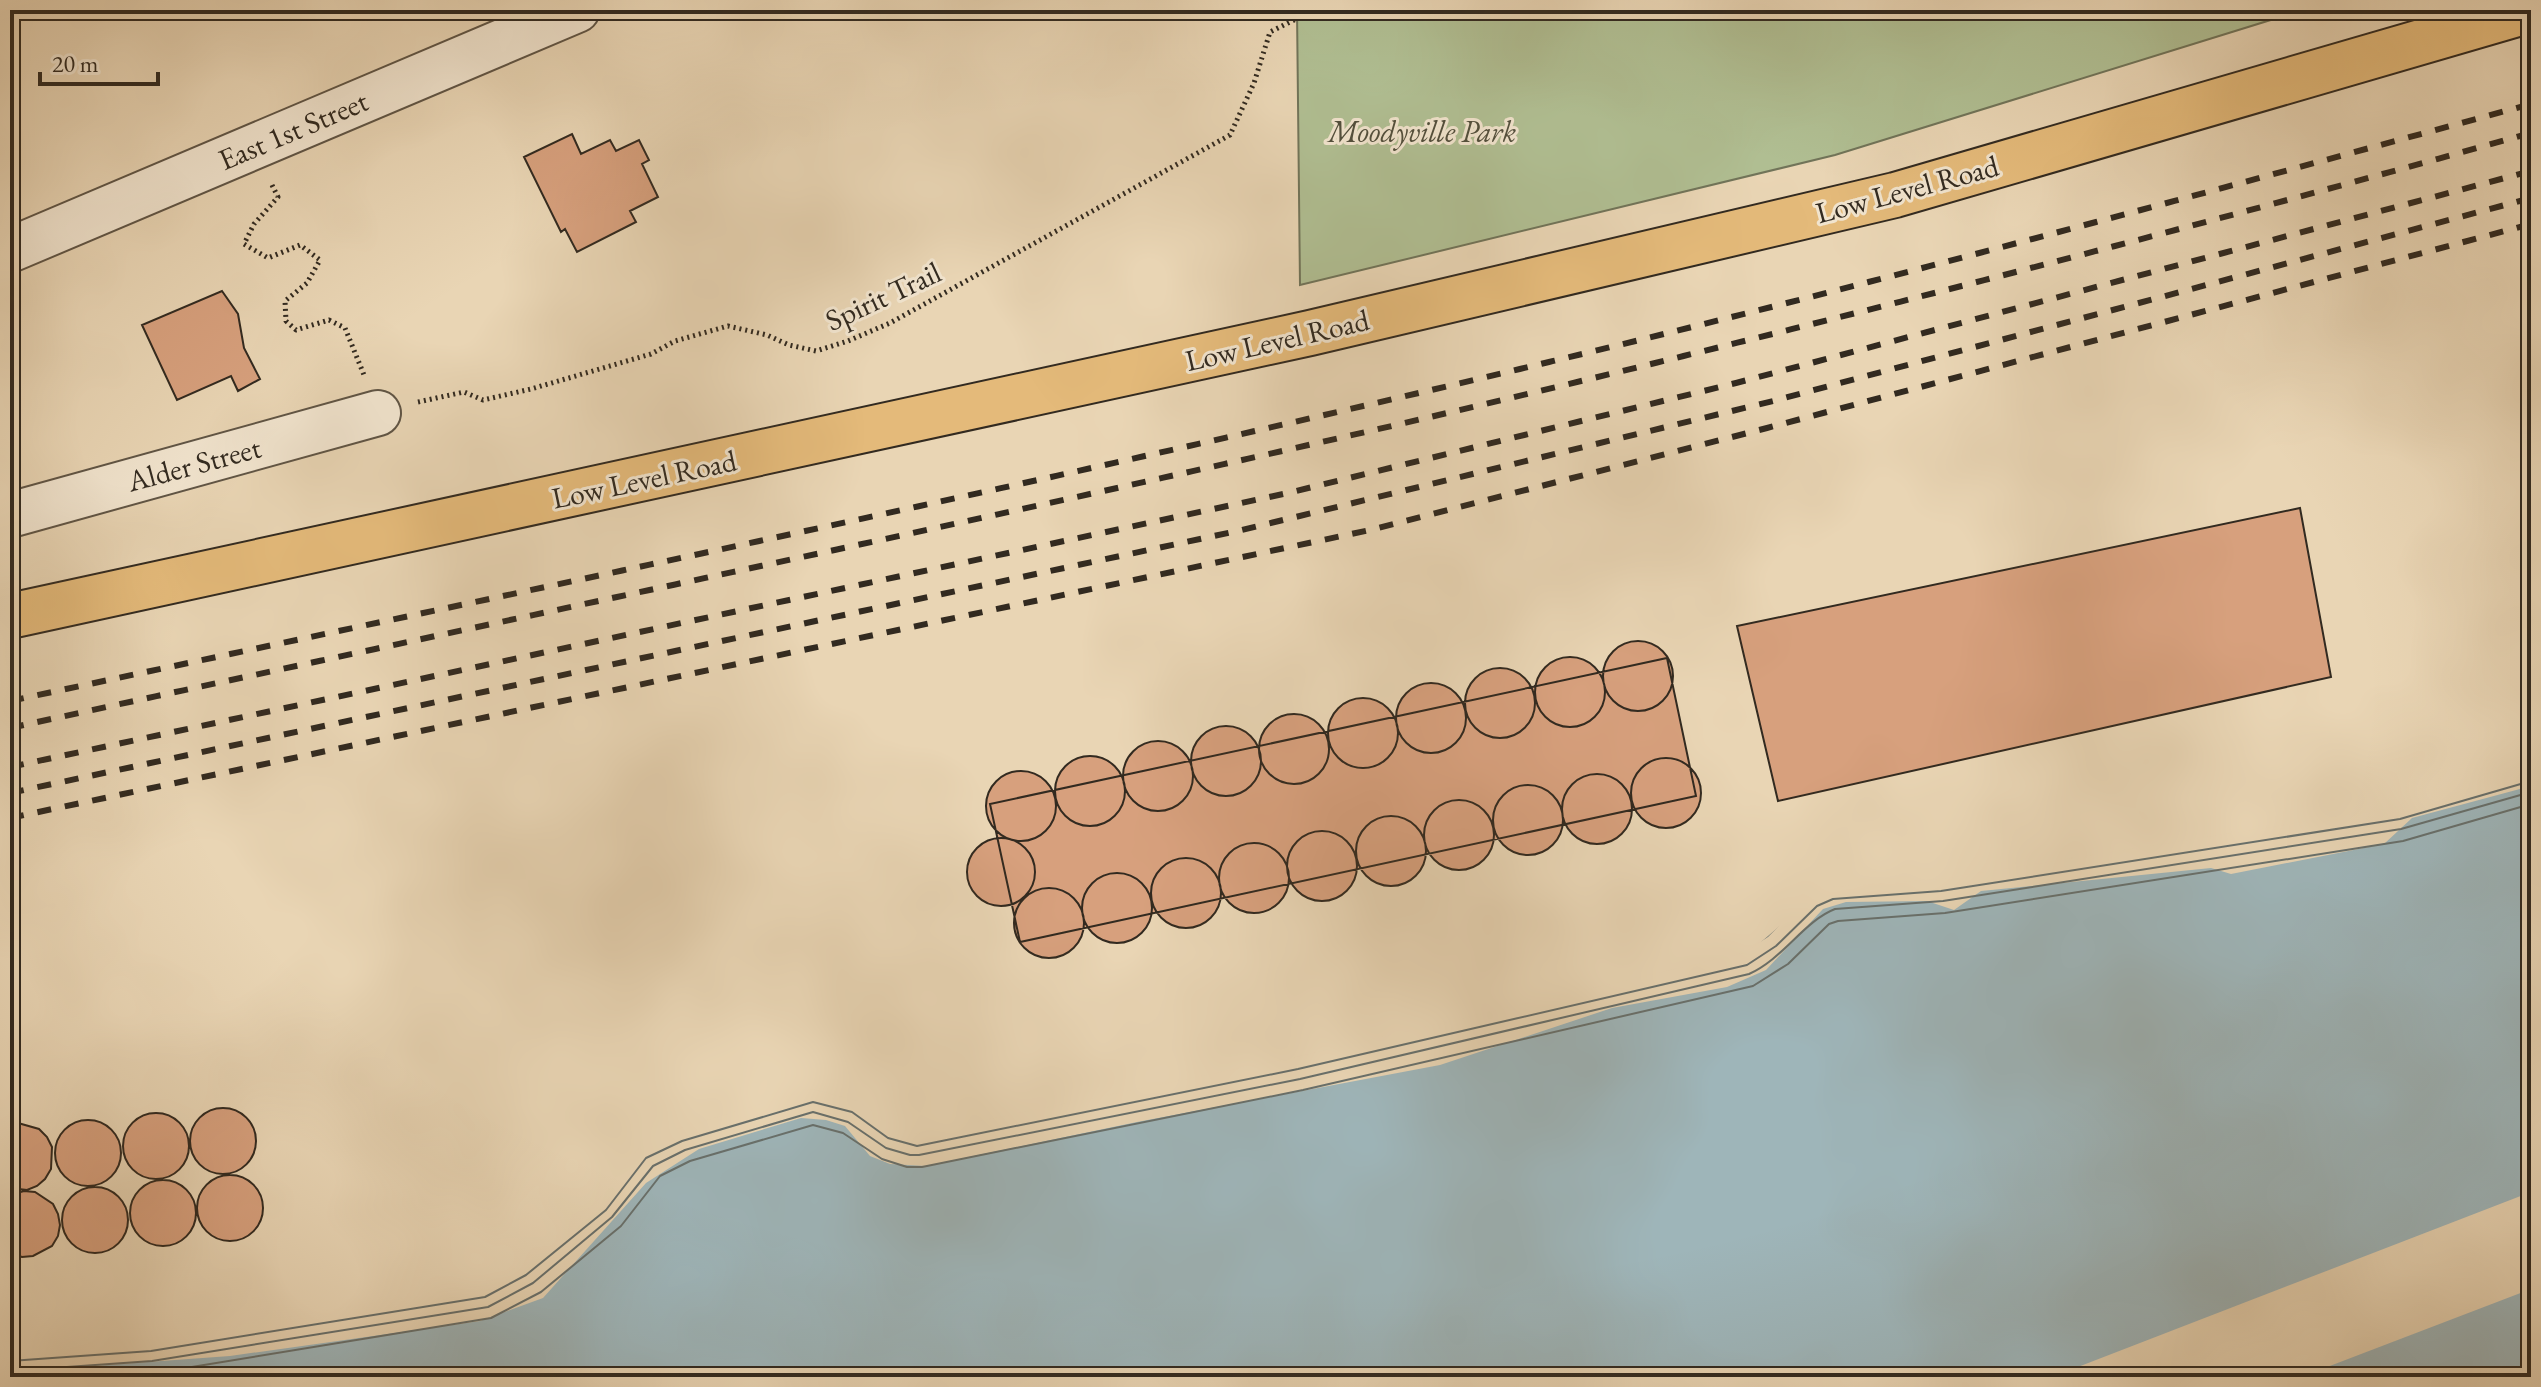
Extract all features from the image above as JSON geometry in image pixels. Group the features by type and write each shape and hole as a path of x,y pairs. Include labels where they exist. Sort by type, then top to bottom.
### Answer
{"main road":[{"name":"Low Level Road","path":"10,616 1294,337 1895,195 2531,10"}],"street":[{"name":"East 1st Street","path":"10,250 577,10"},
{"name":"Alder Street","path":"10,515 378,413"}],"path":[{"name":"Spirit Trail","path":"378,413 449,394 464,392 483,400 531,389 651,354 675,341 728,326 816,351 848,341 898,319 1230,135 1254,83 1270,32 1314,10"},
{"path":"1608,10 1727,18 1775,10"},
{"path":"1727,18 1735,10"},
{"path":"254,147 278,197 254,224 244,244 268,258 300,245 320,260 307,283 285,301 286,321 296,330 329,320 345,328 378,413"}],"green space":[{"name":"Moodyville Park","path":"1297,10 2303,10 1835,155 1300,285"}],"water":[{"path":"2531,773 2531,1377 10,1377 10,1353 150,1343 482,1290 521,1269 600,1204 641,1152 813,1093 892,1131 915,1138 1297,1061 1745,957 1813,899 1940,883 2399,811"}],"pier":[{"path":"2531,769 2531,786 2412,818 2384,844 2231,874 2211,868 1981,891 1954,910 1927,901 1846,902 1823,909 1766,970 1727,987 1612,1008 1440,1065 1137,1122 926,1166 890,1164 870,1156 845,1126 826,1120 801,1118 699,1149 646,1183 543,1298 480,1321 230,1356 10,1372 10,1349 150,1339 481,1286 519,1266 597,1201 639,1148 677,1129 812,1089 858,1101 894,1127 915,1134 1296,1057 1743,953 1768,937 1810,895 1830,887 1940,879 2398,807"},
{"path":"2531,1192 2531,1289 2301,1377 2052,1377"}],"building":[{"path":"572,134 581,154 610,140 616,151 639,140 649,160 642,164 658,197 630,211 636,222 577,252 565,229 561,232 524,157"},
{"path":"222,291 238,314 244,348 260,379 238,391 231,376 177,400 142,325"},
{"path":"2300,508 2331,677 1778,801 1737,626"},
{"path":"1631,641 1645,641 1667,656 1673,676 1671,689 1663,701 1645,711 1631,711 1609,696 1603,683 1603,669 1618,647"},
{"path":"1577,657 1599,672 1605,692 1603,706 1595,717 1584,725 1563,727 1545,717 1537,706 1535,685 1545,667 1556,659"},
{"path":"1667,658 1696,796 1020,942 990,804"},
{"path":"1493,668 1507,668 1529,683 1535,703 1533,716 1525,728 1507,738 1493,738 1471,723 1465,710 1465,696 1480,674"},
{"path":"1424,683 1438,683 1460,698 1466,718 1464,731 1456,743 1438,753 1424,753 1402,738 1396,725 1396,711 1411,689"},
{"path":"1356,698 1370,698 1392,713 1398,733 1396,746 1388,758 1370,768 1356,768 1334,753 1328,740 1328,726 1343,704"},
{"path":"1294,714 1319,724 1329,749 1319,774 1294,784 1269,774 1259,749 1269,724"},
{"path":"1226,726 1251,736 1261,761 1251,786 1226,796 1201,786 1191,761 1201,736"},
{"path":"1151,741 1165,741 1187,756 1193,776 1191,789 1183,801 1165,811 1151,811 1129,796 1123,783 1123,769 1138,747"},
{"path":"1083,756 1097,756 1119,771 1125,791 1123,804 1115,816 1097,826 1083,826 1061,811 1055,798 1055,784 1070,762"},
{"path":"1673,758 1695,773 1701,793 1699,807 1691,818 1680,826 1659,828 1641,818 1633,807 1631,786 1641,768 1652,760"},
{"path":"1014,771 1028,771 1050,786 1056,806 1054,819 1046,831 1028,841 1014,841 992,826 986,813 986,799 1001,777"},
{"path":"1590,774 1604,774 1626,789 1632,809 1630,822 1622,834 1604,844 1590,844 1568,829 1562,816 1562,802 1577,780"},
{"path":"1521,785 1535,785 1557,800 1563,820 1561,833 1553,845 1535,855 1521,855 1499,840 1493,827 1493,813 1508,791"},
{"path":"1452,800 1466,800 1488,815 1494,835 1492,848 1484,860 1466,870 1452,870 1430,855 1424,842 1424,828 1439,806"},
{"path":"1398,816 1420,831 1426,851 1424,865 1416,876 1405,884 1384,886 1366,876 1358,865 1356,844 1366,826 1377,818"},
{"path":"1322,831 1347,841 1357,866 1347,891 1322,901 1297,891 1287,866 1297,841"},
{"path":"994,838 1008,838 1020,843 1030,853 1035,872 1030,891 1020,901 1008,906 994,906 982,901 972,891 967,879 967,865 972,853 982,843"},
{"path":"1254,843 1279,853 1289,878 1279,903 1254,913 1229,903 1219,878 1229,853"},
{"path":"1186,858 1211,868 1221,893 1211,918 1186,928 1161,918 1151,893 1161,868"},
{"path":"1110,873 1124,873 1146,888 1152,908 1150,921 1142,933 1124,943 1110,943 1088,928 1082,915 1082,901 1097,879"},
{"path":"1056,888 1078,903 1084,923 1082,937 1074,948 1063,956 1042,958 1024,948 1016,937 1014,916 1024,898 1035,890"},
{"path":"223,1108 236,1110 251,1123 256,1141 254,1154 241,1169 223,1174 210,1172 195,1159 190,1141 192,1128 205,1113"},
{"path":"156,1113 169,1115 184,1128 189,1146 187,1159 174,1174 156,1179 143,1177 128,1164 123,1146 125,1133 138,1118"},
{"path":"88,1120 101,1122 116,1135 121,1153 119,1166 106,1181 88,1186 75,1184 60,1171 55,1153 57,1140 70,1125"},
{"path":"18,1123 39,1129 52,1147 51,1169 37,1186 27,1190 10,1188 10,1125"},
{"path":"230,1175 243,1177 258,1190 263,1208 261,1221 248,1236 230,1241 217,1239 202,1226 197,1208 199,1195 212,1180"},
{"path":"157,1180 169,1180 181,1185 191,1195 196,1213 194,1226 181,1241 169,1246 157,1246 145,1241 135,1231 130,1219 130,1207 135,1195 145,1185"},
{"path":"95,1187 108,1189 123,1202 128,1220 126,1233 113,1248 95,1253 82,1251 67,1238 62,1220 64,1207 77,1192"},
{"path":"35,1192 53,1204 60,1225 52,1246 33,1256 22,1257 10,1253 10,1195"}],"railway":[{"path":"10,701 973,494 1549,362 1918,269 2531,104"},
{"path":"10,728 877,541 1396,425 1965,285 2531,133"},
{"path":"10,767 1288,493 1736,383 2531,171"},
{"path":"10,793 1242,530 1773,401 2531,198"},
{"path":"10,818 1370,530 1767,428 2531,224"}]}
